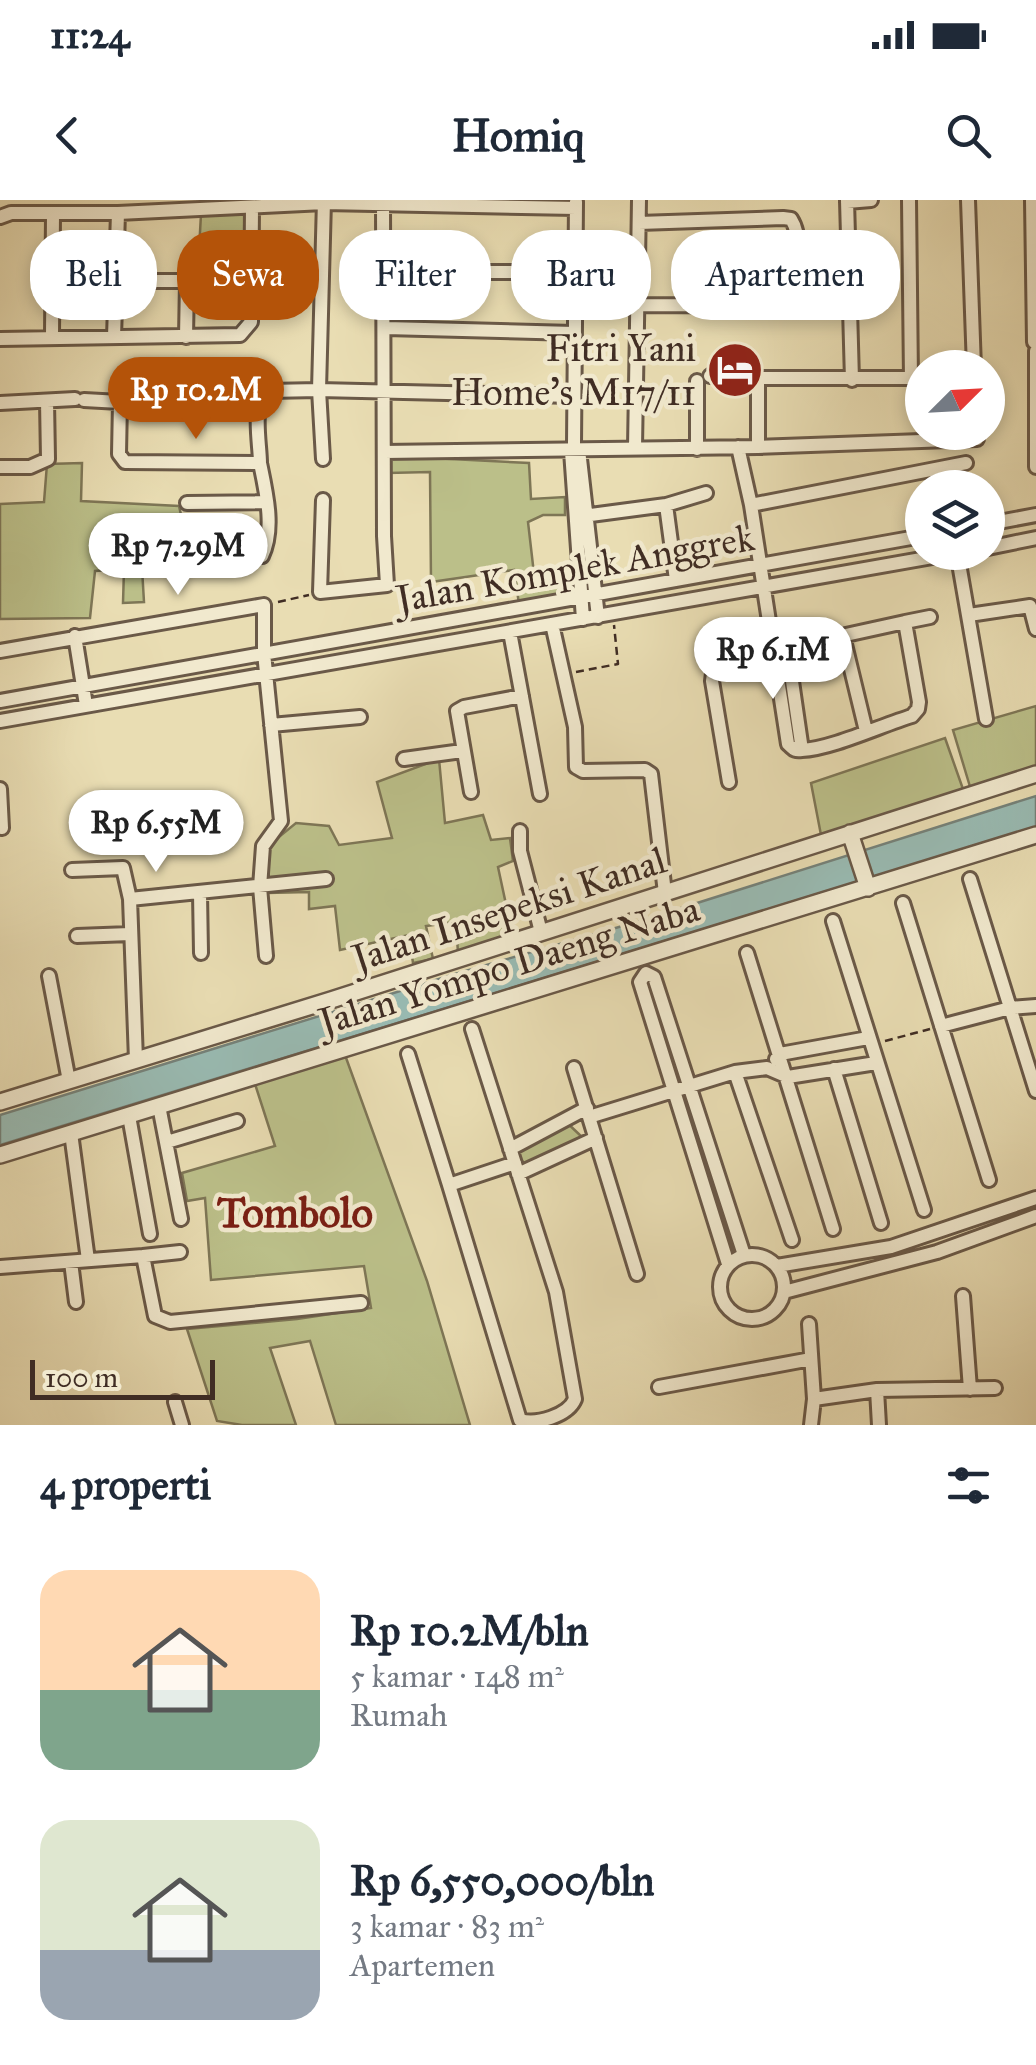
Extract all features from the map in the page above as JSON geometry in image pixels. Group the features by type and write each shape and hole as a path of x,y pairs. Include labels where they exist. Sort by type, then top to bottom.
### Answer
{"street":[{"path":"638,230 639,200"},
{"path":"852,380 847,201 870,200"},
{"path":"909,200 916,350"},
{"path":"968,200 973,350"},
{"path":"1032,200 1036,467"},
{"path":"322,459 324,201"},
{"path":"0,217 11,213 252,208 324,201 576,204 575,230"},
{"path":"383,202 384,230"},
{"path":"252,208 252,230"},
{"path":"118,213 118,230"},
{"path":"52,336 53,214"},
{"path":"638,223 783,218 792,220 798,232 794,301 786,306 651,305"},
{"path":"114,337 115,320"},
{"path":"186,320 186,337"},
{"path":"0,339 232,337 246,330 251,320"},
{"path":"323,500 320,592 387,585 383,392 386,320"},
{"path":"574,320 575,449 588,594 598,617"},
{"path":"635,448 638,320"},
{"path":"386,328 574,333"},
{"path":"697,448 703,378 905,378"},
{"path":"758,378 758,447"},
{"path":"146,559 258,558 265,552 267,502 260,463 258,406 268,391 574,396"},
{"path":"0,404 80,399 258,406"},
{"path":"0,467 30,467 48,459 48,401"},
{"path":"120,402 119,454 125,462 260,463"},
{"path":"384,452 905,442"},
{"path":"738,447 790,747 802,750 912,716 918,709 905,622"},
{"path":"750,505 966,463"},
{"path":"581,516 666,505 706,493"},
{"path":"187,503 267,502"},
{"path":"666,505 676,580"},
{"path":"1005,521 1036,515"},
{"path":"1005,544 1036,538"},
{"name":"Jalan Komplek Anggrek","path":"0,701 905,539"},
{"name":"Jalan Komplek Anggrek","path":"0,721 905,562"},
{"path":"961,570 986,719"},
{"path":"582,619 588,594"},
{"path":"0,651 264,605 264,653 281,820 264,840 260,887 266,956"},
{"path":"969,614 1033,605 1036,629"},
{"path":"728,782 712,681 714,666 930,617"},
{"path":"552,624 575,727 578,770 645,770 651,774 665,892"},
{"path":"510,632 540,794"},
{"path":"75,636 86,704"},
{"path":"843,636 866,730"},
{"path":"787,647 802,750"},
{"path":"471,792 458,709 522,696"},
{"path":"271,725 360,718"},
{"path":"404,759 462,751"},
{"name":"Jalan Insepeksi Kanal","path":"0,1102 1036,774"},
{"path":"0,789 2,828"},
{"path":"520,831 522,862 542,932"},
{"path":"850,833 868,888"},
{"name":"Jalan Yompo Daeng Naba","path":"0,1154 1036,835"},
{"path":"72,870 123,868 130,899 136,1060"},
{"path":"130,899 326,879"},
{"path":"970,879 1036,1092"},
{"path":"200,892 202,953"},
{"path":"902,903 989,1180"},
{"path":"833,920 924,1210"},
{"path":"77,936 130,934"},
{"path":"746,952 833,1229"},
{"path":"728,1264 640,982 646,973 654,976 744,1255"},
{"path":"49,976 69,1080"},
{"path":"941,1026 1010,1008 1036,1006"},
{"path":"408,1054 520,1420 533,1424 566,1412 575,1399 556,1292 472,1029"},
{"path":"767,1068 780,1054 869,1041"},
{"path":"514,1162 588,1112 736,1072 767,1068 788,1077 876,1063"},
{"path":"574,1068 637,1274"},
{"path":"834,1070 881,1222"},
{"path":"736,1072 792,1240"},
{"path":"159,1106 181,1219"},
{"path":"129,1116 150,1234"},
{"path":"167,1142 237,1121"},
{"path":"71,1133 88,1260"},
{"path":"450,1185 596,1138"},
{"path":"778,1266 892,1247 1036,1198"},
{"path":"784,1292 937,1252 1030,1217 1018,1203"},
{"path":"0,1267 180,1252"},
{"path":"744,1255 762,1256 778,1266 784,1278 778,1308 763,1318 746,1319 730,1312 721,1297 720,1280 728,1264 744,1255"},
{"path":"144,1256 155,1316 170,1322 361,1303"},
{"path":"71,1262 76,1302"},
{"path":"963,1296 970,1389"},
{"path":"809,1324 814,1399 811,1425"},
{"path":"659,1387 811,1360"},
{"path":"814,1399 877,1390 995,1388"},
{"path":"877,1390 879,1425"},
{"path":"175,1402 182,1425"}],"path":[{"path":"264,605 320,592"},
{"path":"562,674 618,664 613,614"},
{"path":"869,1041 941,1026"}],"green space":[{"path":"201,214 246,214 246,230 200,230"},
{"path":"391,456 529,463 531,499 565,497 565,515 543,515 528,522 534,574 568,571 572,591 519,604 514,570 431,582 430,472 388,473"},
{"path":"82,463 81,501 179,506 193,567 142,568 144,602 123,603 124,569 95,571 90,618 0,619 0,504 44,502 47,464"},
{"path":"1036,706 1036,769 971,790 953,730"},
{"path":"945,738 964,792 821,835 811,783"},
{"path":"439,759 445,823 483,815 491,840 510,838 513,861 498,867 513,937 458,953 456,922 426,926 433,959 413,963 409,935 340,950 335,906 309,909 309,892 268,893 269,845 296,823 329,826 339,845 392,838 377,782"},
{"path":"345,1055 427,1281 470,1425 336,1425 310,1341 270,1348 296,1425 217,1421 187,1329 371,1308 364,1266 211,1280 205,1198 187,1201 182,1173 275,1146 255,1084"},
{"path":"563,1119 582,1137 520,1168 514,1141"}],"water":[{"path":"1036,796 1036,827 0,1145 0,1115"}],"place":[{"name":"Fitri Yani Home's M17/11","path":"735,370"}],"district":[{"name":"Tombolo","path":"295,1212"}]}
